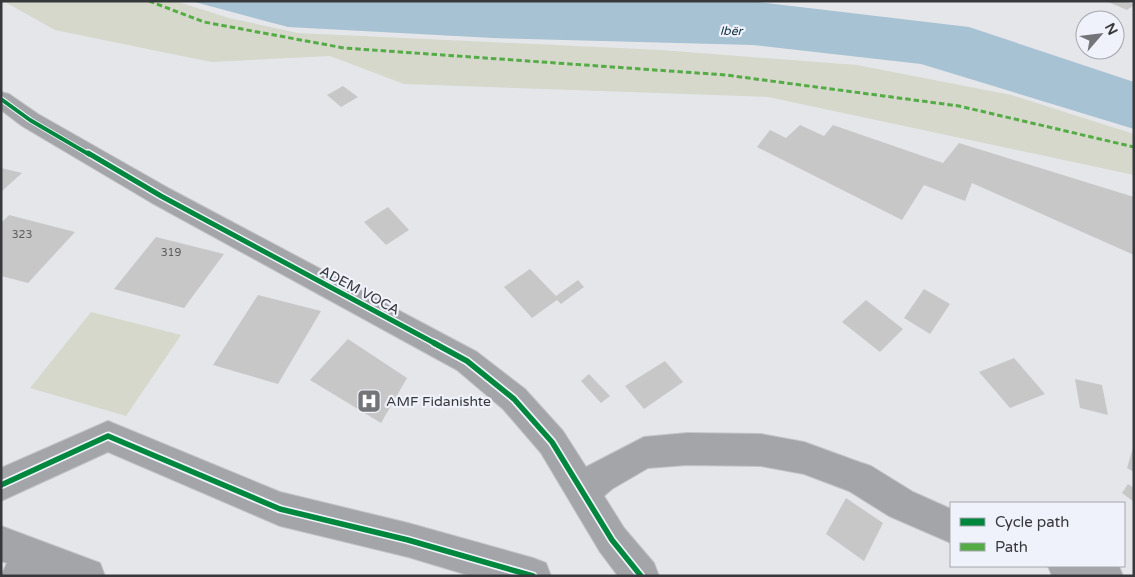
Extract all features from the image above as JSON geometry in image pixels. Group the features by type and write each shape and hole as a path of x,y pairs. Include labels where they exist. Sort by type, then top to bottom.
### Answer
{"street":[{"name":"ADEM VOCA","path":"1,99 30,120 161,196 467,361 514,399 552,442 612,540 641,576"},
{"path":"1,485 108,436 280,509 408,540 534,576"},
{"path":"583,492 600,477 644,453 687,449 761,450 804,458 859,478 902,504 950,526"},
{"path":"1,542 19,548 27,566 87,576"},
{"path":"1070,567 1105,576"}],"shaded area":[{"path":"3,1 175,1 229,18 298,33 661,50 857,65 1011,95 1134,134 1134,175 768,97 404,84 330,56 211,62 55,30"},
{"path":"91,312 181,335 126,416 30,388"}],"water":[{"name":"Ibër","path":"191,1 749,1 969,27 1134,82 1134,129 921,64 753,45 493,38 288,27"}],"building":[{"path":"1106,1 1127,1 1134,5 1127,10"},
{"path":"343,86 358,97 341,107 327,95"},
{"path":"800,125 824,136 833,125 943,163 959,143 1134,197 1134,255 972,183 965,201 924,185 902,220 757,147 770,130 786,138"},
{"path":"1,168 22,173 1,192"},
{"path":"388,207 409,230 386,245 364,222"},
{"path":"9,215 75,232 28,283 1,276 1,223"},
{"path":"156,237 224,254 184,308 114,289"},
{"path":"530,269 556,296 578,280 584,287 561,304 557,300 532,318 504,287"},
{"path":"924,289 950,304 930,334 904,318"},
{"path":"258,295 321,311 278,384 213,365"},
{"path":"866,300 903,329 880,352 842,322"},
{"name":"AMF Fidanishte","path":"348,339 407,378 381,423 310,380"},
{"path":"1014,358 1045,394 1010,408 979,372"},
{"path":"665,361 683,382 644,409 625,386"},
{"path":"589,374 610,396 601,403 581,381"},
{"path":"1075,379 1102,385 1108,415 1080,408"},
{"path":"1134,448 1134,472 1127,468"},
{"path":"1128,484 1134,488 1134,502 1122,493"},
{"path":"846,498 883,523 864,561 826,534"}],"marked path":[{"path":"149,1 204,22 344,48 726,75 959,106 1134,147"}],"cycle path":[{"path":"1,99 30,120 161,196 467,361 514,399 552,442 612,540 641,576"},
{"path":"1,485 108,436 280,509 408,540 533,576"}],"place":[{"name":"AMF Fidanishte","path":"369,401"}]}
